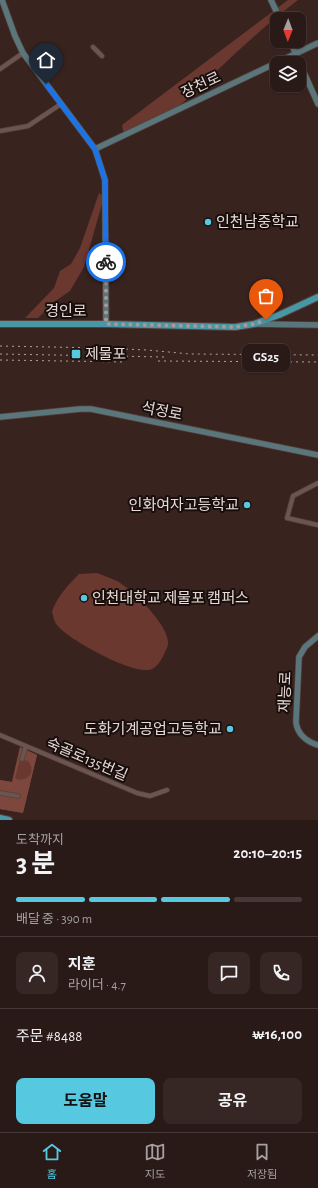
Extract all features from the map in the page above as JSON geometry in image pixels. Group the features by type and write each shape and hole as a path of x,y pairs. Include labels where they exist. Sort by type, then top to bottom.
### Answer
{"main road":[{"name":"경인로","path":"0,324 106,324 235,327 254,324 279,316 318,296"}],"street":[{"path":"2,0 2,8 23,53 95,149 105,180 106,324"},
{"path":"271,0 277,12"},
{"name":"장천로","path":"95,149 318,43"},
{"path":"93,47 102,56"},
{"path":"293,48 318,104"},
{"path":"0,69 23,53"},
{"path":"0,131 28,126 61,104"},
{"path":"254,324 318,326"},
{"name":"석정로","path":"0,417 91,409 316,455"},
{"path":"318,483 293,496 287,518 318,525"},
{"name":"재능로","path":"318,636 305,647 298,660 296,722 299,731 304,738 310,743 318,745"},
{"name":"숙골로135번길","path":"0,735 137,793 150,796 166,790"},
{"path":"22,759 25,749"},
{"path":"0,793 18,796"}],"shaded area":[{"path":"288,0 298,0 283,12 272,12"},
{"path":"270,14 270,22 174,111 124,135 122,125"},
{"path":"99,193 104,197 84,267 70,291 54,302 38,318 25,318 54,288 60,271 71,264 80,248"},
{"path":"97,573 124,585 149,609 163,628 167,636 168,646 160,662 152,669 144,670 132,667 102,655 74,639 56,624 52,611 67,587 79,574"},
{"path":"20,747 37,755 23,813 0,809 0,780 12,782"},
{"path":"20,747 37,755 23,813 0,809 0,780 12,782","holes":["20,759 28,761 31,765 31,772 29,776 23,779 15,778"]}],"railway":[{"path":"0,346 101,348 190,354 318,355"},
{"path":"0,354 164,357"},
{"path":"0,360 126,362"},
{"path":"158,361 318,362"}],"way so far":[{"path":"106,262 106,324 235,327 254,324 266,320"}],"place":[{"name":"인천남중학교","path":"208,222"},
{"name":"GS25","path":"266,320"},
{"name":"제물포","path":"76,354"},
{"name":"인화여자고등학교","path":"247,505"},
{"name":"인천대학교 제물포 캠퍼스","path":"84,598"},
{"name":"도화기계공업고등학교","path":"230,729"}],"route":[{"path":"46,84 95,149 105,180 106,262"}]}
